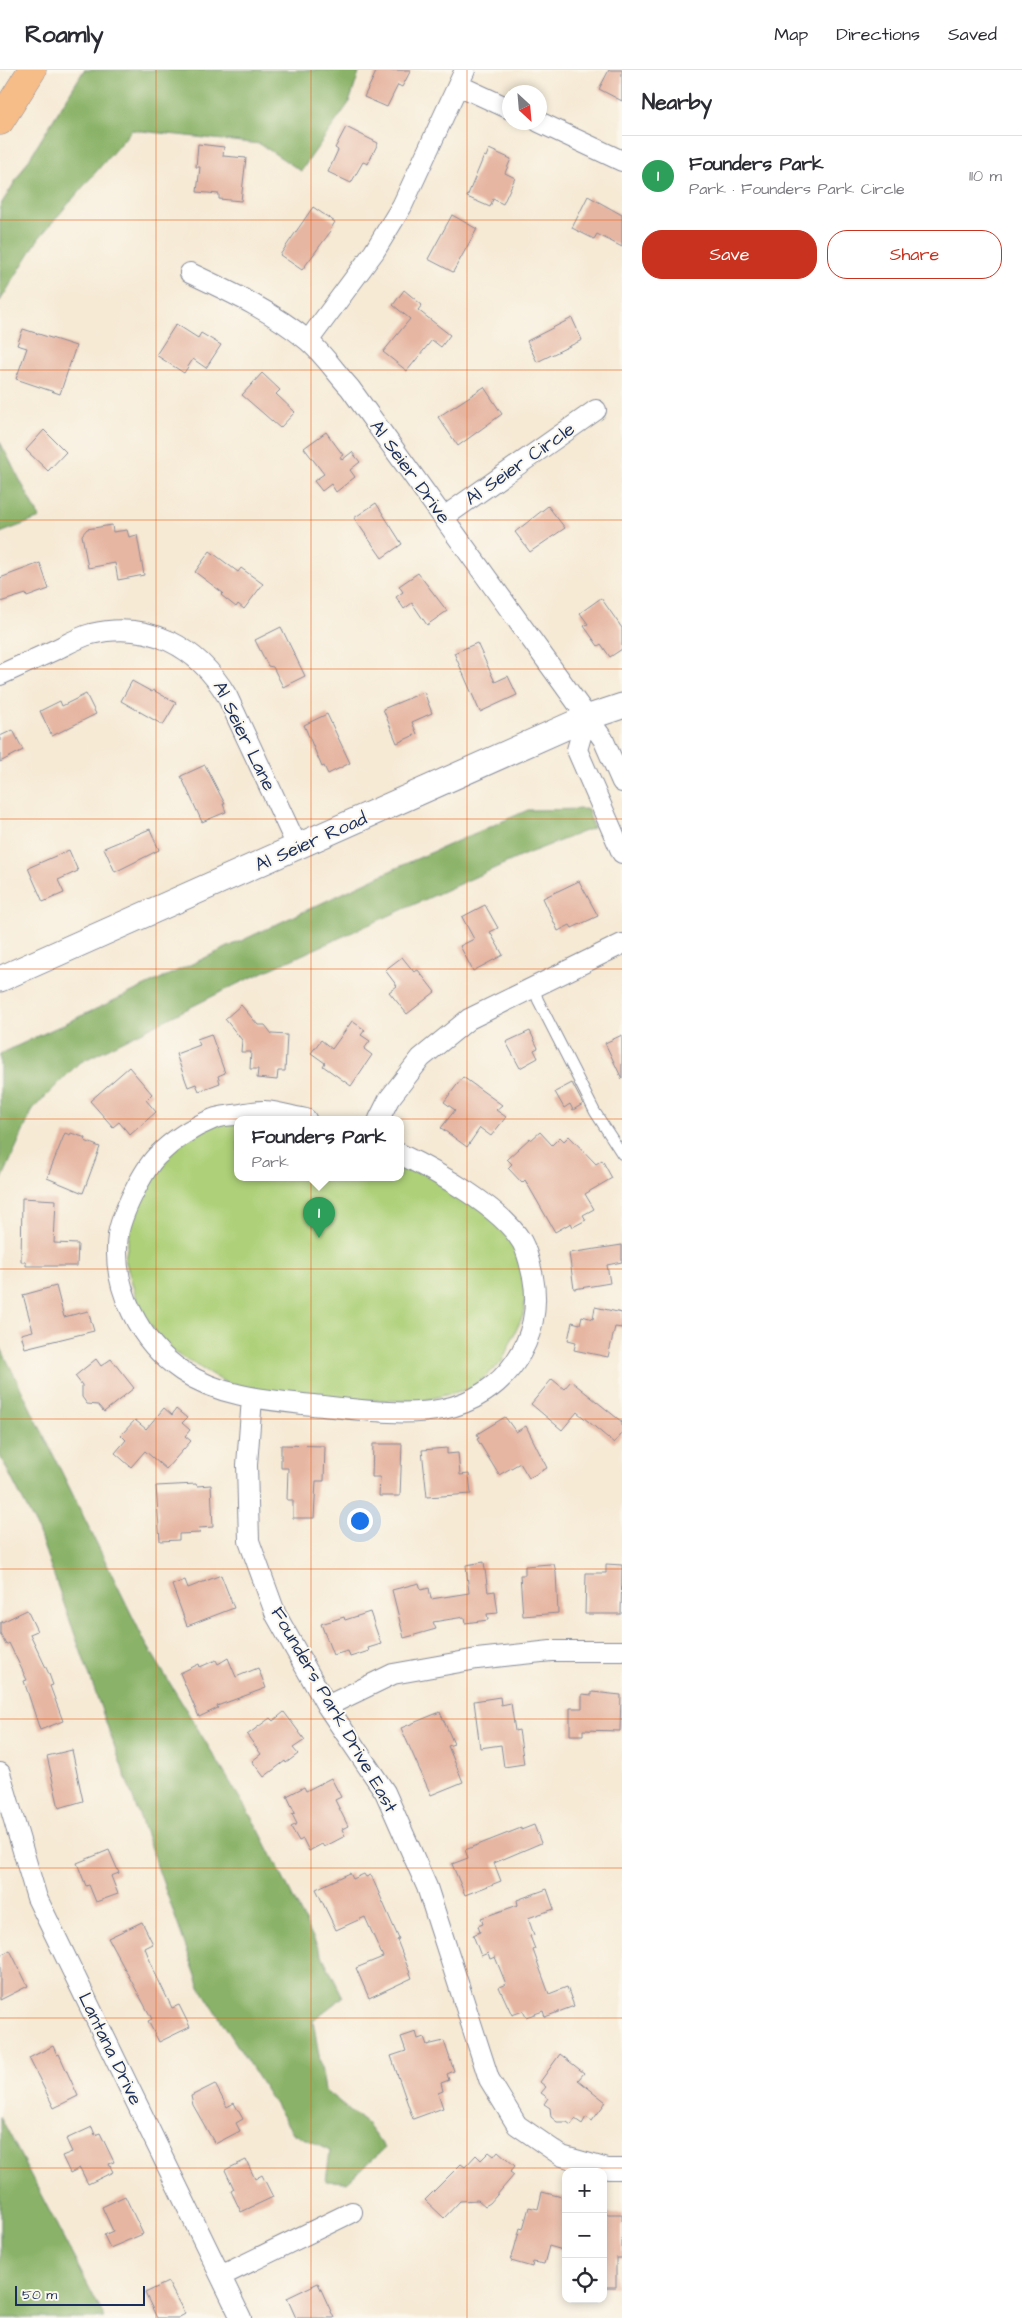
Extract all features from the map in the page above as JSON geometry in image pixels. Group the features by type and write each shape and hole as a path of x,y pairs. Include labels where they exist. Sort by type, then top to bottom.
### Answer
{"highway":[{"path":"0,121 32,70"}],"street":[{"path":"308,340 374,252 402,206 461,78 502,104"},
{"path":"547,126 622,161"},
{"name":"Al Seier Drive","path":"190,273 275,317 308,340 350,388 586,718 603,739 622,782"},
{"name":"Al Seier Circle","path":"444,517 596,410"},
{"name":"Al Seier Lane","path":"0,675 90,634 135,631 158,636 179,645 215,676 227,696 298,848"},
{"name":"Al Seier Road","path":"0,979 298,848 586,718 622,706"},
{"path":"586,718 577,750 622,853"},
{"path":"380,1116 389,1099 421,1058 469,1019 622,944"},
{"path":"290,1116 263,1111 215,1118 188,1132 155,1158 136,1189 123,1216 118,1236 121,1282 130,1307 142,1331 158,1351 182,1371 207,1384 252,1398 335,1407 418,1412 468,1402 493,1385 511,1369 527,1343 535,1317 535,1288 530,1262 522,1243 507,1223 478,1200 404,1156"},
{"name":"Founders Park Drive East","path":"252,1398 247,1465 249,1541 276,1615 327,1706 385,1792 426,1886 489,2079 517,2125 562,2156 608,2169 622,2169"},
{"path":"327,1706 393,1674 403,1672 477,1659 542,1652 622,1651"},
{"name":"Lantana Drive","path":"0,1773 37,1898 241,2318"},
{"path":"221,2276 352,2212"}],"lane":[{"path":"534,986 538,1000 595,1112 622,1154"}],"green space":[{"path":"84,70 360,70 349,103 301,171 260,144 132,130 39,238 0,301 0,206"},
{"path":"0,442 40,518 0,533"},
{"path":"588,809 593,828 524,855 237,984 79,1063 33,1109 0,1184 0,1054 405,864 528,810"},
{"path":"234,1119 234,1181 404,1181 404,1159 498,1218 523,1261 525,1311 501,1363 472,1388 422,1401 252,1398 165,1347 139,1307 125,1259 137,1195 167,1155 213,1120"},
{"path":"0,1346 145,1642 259,1830 343,1997 313,2020 325,2090 367,2124 385,2148 347,2182 326,2181 330,2151 293,2133 200,1987 37,1528 0,1456"},
{"path":"0,2116 105,2318 0,2318"}],"building":[{"path":"377,70 411,70 402,87 398,85 387,107 364,97"},
{"path":"609,70 622,70 622,101 599,89"},
{"path":"346,127 378,143 368,164 363,162 351,183 328,172 338,150 335,148"},
{"path":"198,144 224,147 223,156 246,158 241,201 219,199 219,194 197,192 200,167 196,167"},
{"path":"489,149 511,159 505,173 515,178 503,204 493,199 490,207 467,197 484,156 486,157"},
{"path":"588,196 622,215 622,247 597,234 594,239 572,228"},
{"path":"313,207 335,222 331,231 302,270 280,255"},
{"path":"452,215 477,229 453,272 428,259"},
{"path":"404,290 422,305 418,310 450,335 441,347 432,340 407,371 383,352 410,319 393,305"},
{"path":"572,318 582,340 537,362 527,341"},
{"path":"176,324 198,338 201,333 221,345 206,368 193,359 184,373 156,355"},
{"path":"23,329 76,346 60,394 16,379 27,348 17,345"},
{"path":"262,373 280,390 276,394 295,412 280,428 242,395"},
{"path":"484,387 502,414 458,446 438,417"},
{"path":"44,430 66,452 48,471 26,450"},
{"path":"326,432 343,455 340,457 342,460 352,452 360,462 350,470 355,477 336,492 331,484 322,491 314,481 324,474 304,448"},
{"path":"376,503 402,544 382,558 354,518"},
{"path":"548,506 565,528 530,552 515,532"},
{"path":"112,525 113,532 127,530 129,537 137,535 144,575 118,580 115,563 88,568 82,535 87,529"},
{"path":"210,551 238,572 241,568 263,584 244,609 238,604 236,607 221,595 223,593 195,572"},
{"path":"40,563 49,589 27,597 26,594 0,602 0,578"},
{"path":"418,573 447,611 427,625 412,603 404,609 396,597 403,592 399,586"},
{"path":"601,598 622,628 622,649 610,657 601,644 598,646 584,626 588,624 580,613"},
{"path":"281,627 305,676 283,687 273,667 268,666 255,640"},
{"path":"477,643 495,682 508,676 517,695 480,712 454,653"},
{"path":"132,681 176,703 163,725 121,701"},
{"path":"424,692 432,713 412,722 417,734 397,743 383,709"},
{"path":"86,694 96,714 52,736 40,711 60,701 62,706"},
{"path":"327,714 350,763 328,774 324,766 322,767 304,725"},
{"path":"13,730 23,750 0,762 0,736"},
{"path":"205,765 225,804 223,804 226,812 202,822 181,776"},
{"path":"150,829 159,850 115,872 104,848"},
{"path":"69,850 78,871 58,880 64,893 43,902 28,868"},
{"path":"579,881 598,916 572,928 570,925 558,931 543,898"},
{"path":"485,905 498,928 490,932 503,955 473,971 460,946 474,939 462,917"},
{"path":"402,957 414,972 418,970 435,992 407,1014 389,992 397,986 385,970"},
{"path":"241,1005 258,1025 265,1025 272,1034 287,1035 285,1071 278,1071 277,1080 257,1078 258,1069 250,1069 251,1052 241,1052 242,1040 225,1019"},
{"path":"352,1021 365,1030 361,1035 370,1041 364,1049 372,1055 351,1086 323,1066 325,1063 311,1053 321,1040 332,1049"},
{"path":"530,1031 538,1048 534,1050 538,1058 520,1068 506,1042"},
{"path":"211,1034 225,1073 218,1076 220,1083 199,1091 196,1084 188,1087 176,1054 200,1045 197,1039"},
{"path":"622,1035 622,1079 605,1043"},
{"path":"129,1067 152,1094 146,1100 156,1112 130,1135 119,1122 113,1127 90,1101"},
{"path":"463,1077 502,1105 496,1110 506,1117 491,1136 480,1128 467,1147 441,1128 455,1110 444,1102"},
{"path":"572,1083 583,1104 573,1110 570,1104 564,1108 555,1092"},
{"path":"540,1132 552,1145 560,1137 564,1141 569,1136 596,1164 602,1160 612,1178 585,1194 594,1209 583,1215 586,1220 573,1227 571,1223 555,1232 525,1180 522,1183 508,1168 512,1164 507,1159 530,1138 531,1140"},
{"path":"65,1133 86,1138 85,1141 100,1147 83,1193 47,1178"},
{"path":"22,1198 56,1200 54,1243 78,1244 77,1266 26,1266 26,1262 21,1262"},
{"path":"622,1245 622,1262 607,1265 610,1283 574,1289 569,1253"},
{"path":"56,1286 64,1317 88,1311 94,1331 25,1348 21,1334 33,1331 23,1295"},
{"path":"595,1307 622,1313 622,1328 615,1327 608,1357 574,1350 576,1342 568,1340 572,1322 580,1324 582,1316 593,1319"},
{"path":"96,1359 101,1366 111,1359 134,1388 104,1412 98,1405 87,1404 82,1397 82,1385 75,1376"},
{"path":"552,1379 564,1389 571,1381 622,1422 622,1434 614,1443 577,1412 562,1430 531,1404"},
{"path":"164,1408 172,1415 176,1409 187,1418 182,1423 190,1430 185,1436 191,1441 166,1469 145,1451 131,1467 115,1453 126,1440 121,1435 135,1420 146,1429"},
{"path":"505,1417 516,1432 526,1426 547,1468 529,1478 520,1463 499,1475 477,1439 479,1438 477,1434"},
{"path":"373,1444 402,1444 400,1496 379,1496 380,1477 372,1477"},
{"path":"281,1445 325,1446 324,1481 316,1481 314,1518 293,1518 293,1500 287,1500 288,1468 281,1468"},
{"path":"447,1448 447,1454 458,1453 460,1475 469,1474 471,1494 427,1497 422,1450"},
{"path":"196,1484 197,1486 211,1485 213,1527 199,1528 200,1533 179,1534 179,1540 160,1541 156,1486"},
{"path":"484,1562 488,1592 495,1591 498,1613 487,1614 488,1620 465,1623 464,1617 433,1622 436,1629 404,1638 392,1590 419,1583 421,1590 429,1588 431,1599 469,1593 466,1565"},
{"path":"554,1564 558,1613 523,1616 520,1575 525,1575 525,1566"},
{"path":"606,1564 622,1565 621,1614 585,1614 586,1573 606,1573"},
{"path":"221,1575 234,1608 187,1626 172,1585 185,1580 188,1588"},
{"path":"27,1610 37,1631 30,1634 49,1674 53,1685 50,1686 63,1721 40,1730 24,1681 27,1680 9,1643 6,1645 0,1633 0,1623"},
{"path":"370,1612 381,1644 368,1648 369,1651 350,1657 348,1651 333,1655 321,1624 344,1617 345,1620"},
{"path":"228,1658 236,1677 258,1668 266,1688 217,1706 218,1708 199,1717 180,1673 199,1664 200,1667 216,1660 218,1664"},
{"path":"592,1692 621,1695 620,1731 583,1730 583,1735 570,1735 570,1708 582,1708 582,1694 592,1695"},
{"path":"500,1697 501,1705 511,1703 515,1731 519,1730 524,1764 504,1767 501,1745 480,1748 474,1701"},
{"path":"284,1712 305,1740 293,1748 298,1754 264,1777 252,1761 261,1754 247,1735 270,1718 273,1721"},
{"path":"440,1712 454,1744 448,1746 463,1782 431,1795 401,1728"},
{"path":"72,1750 83,1801 59,1808 47,1756"},
{"path":"331,1778 341,1797 335,1800 348,1826 342,1829 345,1836 324,1847 322,1844 309,1851 303,1839 299,1841 291,1827 297,1824 292,1814 295,1813 287,1796 304,1787 306,1791"},
{"path":"534,1825 541,1843 494,1863 501,1881 465,1895 452,1864 468,1858 465,1850 521,1828 521,1830"},
{"path":"109,1850 119,1873 111,1876 118,1894 96,1902 89,1885 86,1886 77,1863"},
{"path":"350,1873 353,1879 364,1874 366,1877 371,1875 399,1939 397,1940 412,1978 369,1998 356,1968 383,1957 365,1917 336,1930 316,1889"},
{"path":"547,1889 554,1909 528,1918 534,1935 530,1936 535,1949 533,1950 549,1994 567,1987 574,2006 545,2017 543,2011 526,2017 523,2011 512,2015 499,1987 506,1984 495,1957 490,1959 488,1953 481,1956 473,1935 480,1932 478,1926 483,1924 481,1918 518,1905 517,1900"},
{"path":"142,1922 153,1944 145,1948 155,1973 172,2008 179,2005 190,2027 159,2042 148,2021 152,2019 108,1938"},
{"path":"10,1950 28,1986 0,2000 0,1956"},
{"path":"416,2032 418,2039 424,2037 427,2045 444,2041 454,2071 447,2074 449,2080 441,2083 443,2091 438,2093 443,2108 413,2119 391,2056 406,2051 401,2037"},
{"path":"53,2046 57,2055 59,2054 78,2096 54,2108 29,2058"},
{"path":"560,2054 584,2073 578,2080 606,2102 592,2121 586,2117 582,2124 575,2119 571,2125 567,2122 557,2122 551,2117 550,2108 544,2104 548,2098 541,2093 546,2087 540,2082"},
{"path":"215,2084 227,2107 234,2103 243,2119 236,2123 240,2131 215,2144 193,2105 191,2096"},
{"path":"92,2127 95,2135 100,2133 114,2162 109,2164 113,2172 88,2184 80,2168 70,2173 62,2156 72,2152 66,2139"},
{"path":"498,2151 515,2166 510,2172 514,2175 490,2203 485,2206 478,2200 460,2201 444,2218 425,2200 461,2164 465,2167 476,2155 481,2160 489,2152 494,2156"},
{"path":"246,2160 255,2179 262,2175 273,2197 241,2212 231,2191 234,2189 225,2170"},
{"path":"542,2192 562,2197 562,2250 549,2246 544,2264 533,2262 532,2267 511,2261 520,2228 523,2229 529,2207 538,2209"},
{"path":"125,2196 143,2234 110,2248 104,2235 113,2231 102,2207"},
{"path":"607,2214 622,2214 622,2258 616,2258 616,2287 607,2287"},
{"path":"168,2282 185,2314 178,2318 157,2318 145,2293"},
{"path":"318,2283 334,2318 296,2318 287,2298"}],"place":[{"name":"Founders Park","path":"319,1238"}]}
